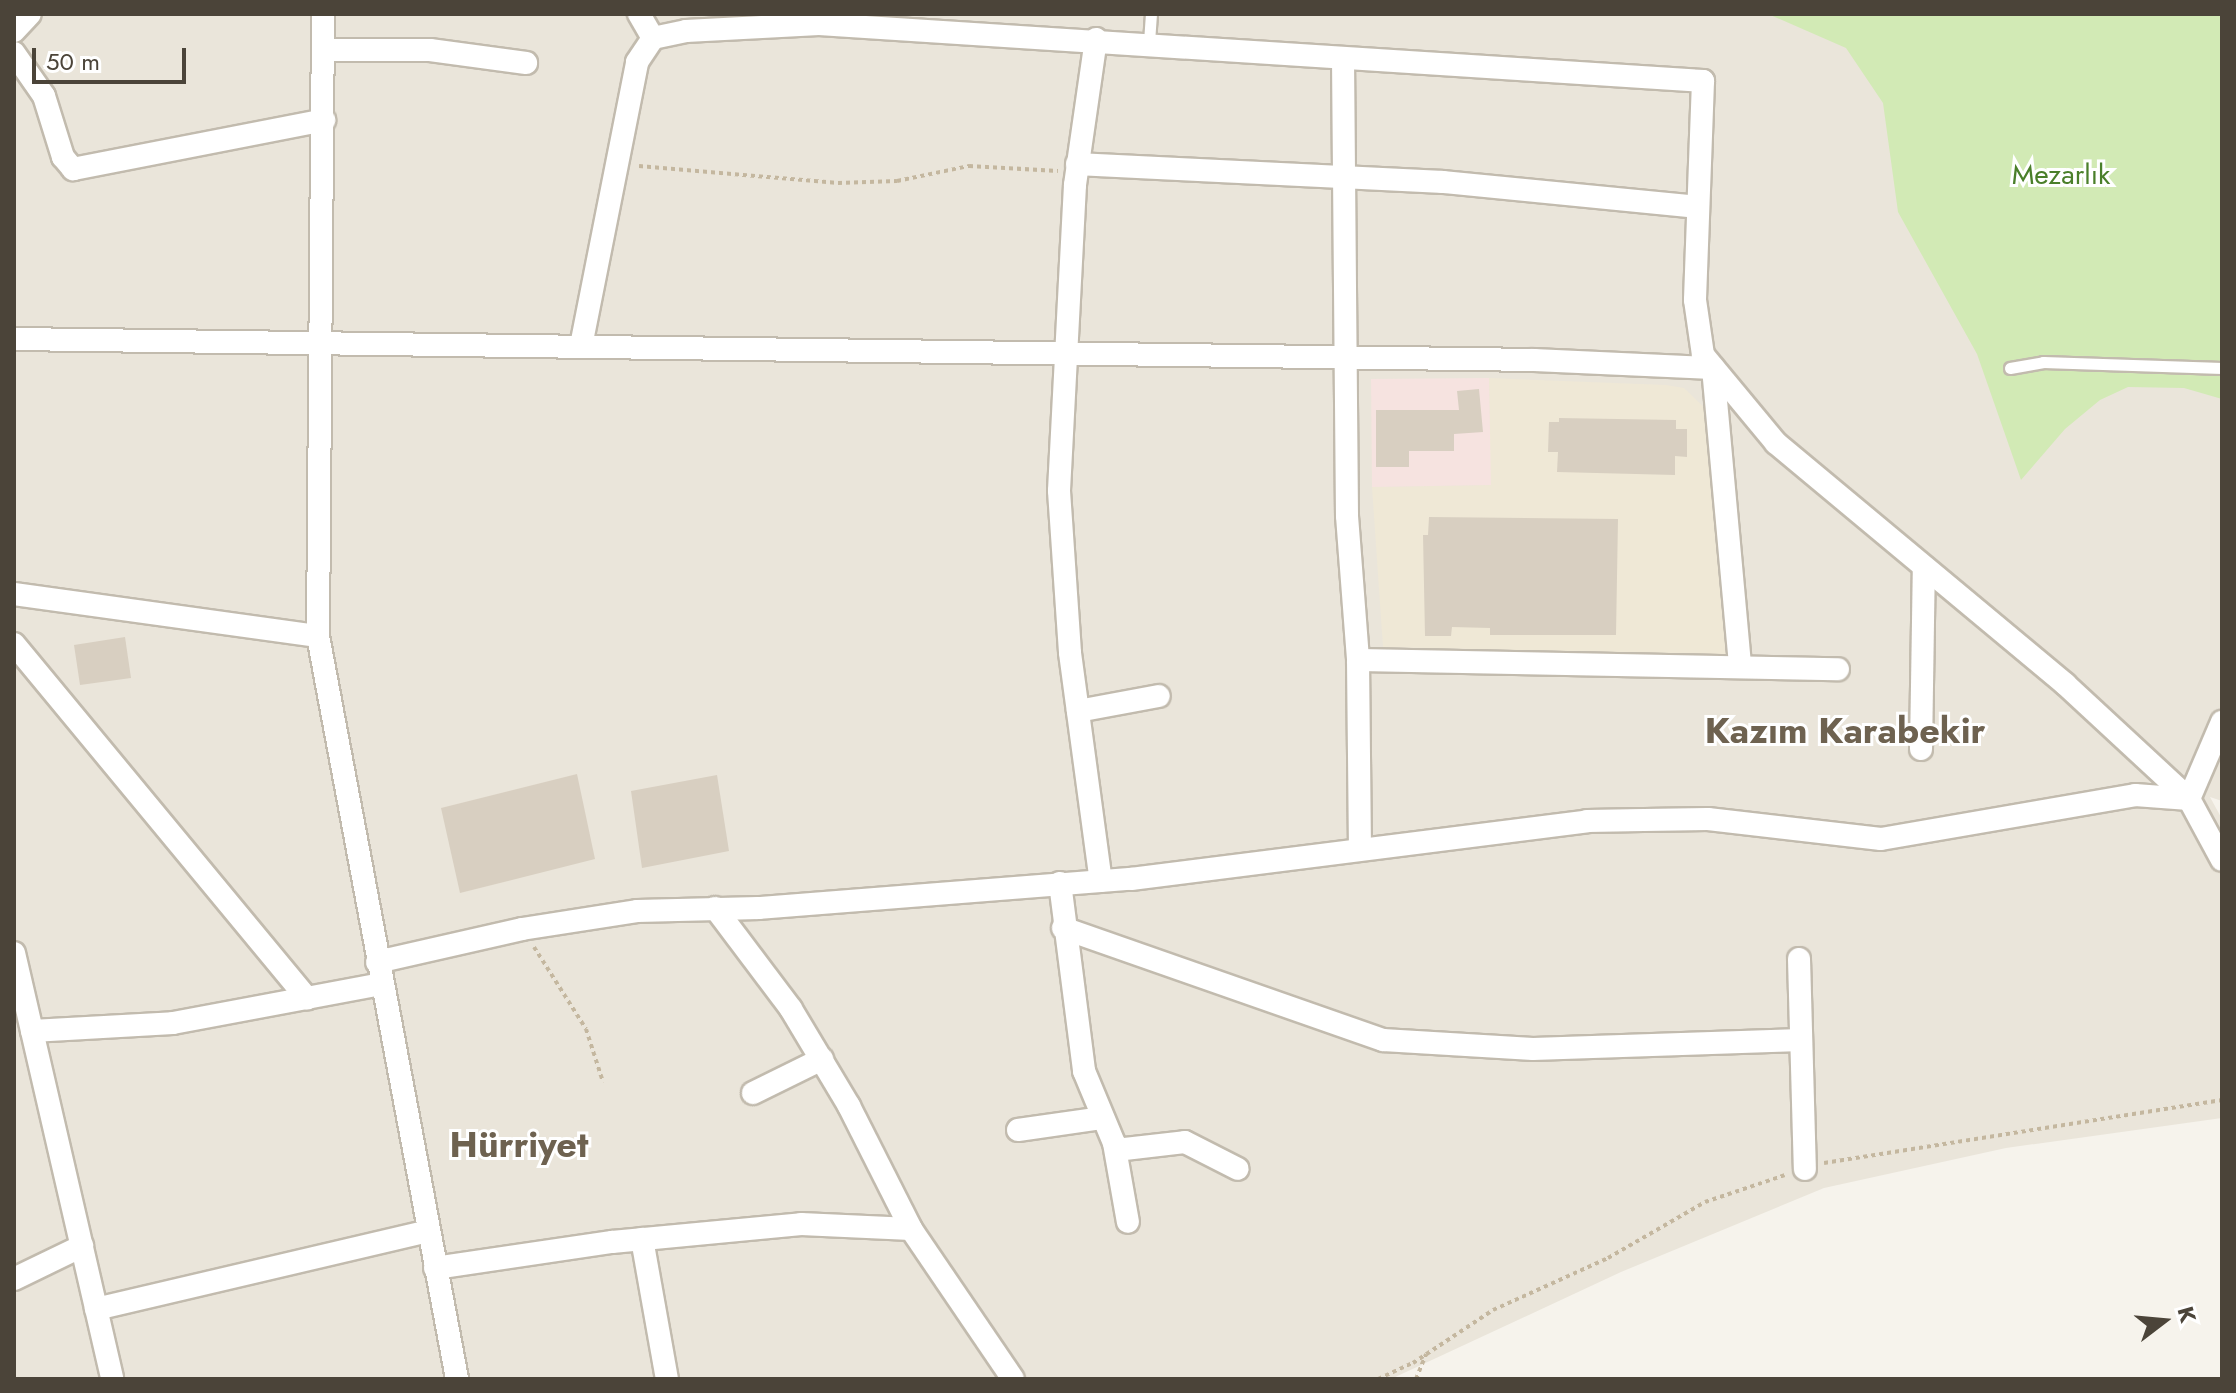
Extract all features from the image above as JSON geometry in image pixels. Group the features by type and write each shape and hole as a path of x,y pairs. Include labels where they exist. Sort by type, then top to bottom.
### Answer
{"street":[{"path":"14,31 30,14"},
{"path":"323,14 318,636 457,1379"},
{"path":"639,14 653,38"},
{"path":"581,346 637,62 653,38 686,31 819,24 1149,42 1703,81 1695,300 1703,355 1776,443 2065,684 2189,799 2222,860"},
{"path":"1096,39 1077,167 1064,356 1059,491 1078,711 1101,881"},
{"path":"323,50 430,50 526,63"},
{"path":"14,53 44,96 63,157 73,169 324,120"},
{"path":"1343,58 1343,359 1347,516 1358,660 1360,847"},
{"path":"1077,167 1443,182 1698,207"},
{"path":"14,339 321,340 1713,368"},
{"path":"1713,368 1740,666"},
{"path":"1921,749 1924,567"},
{"path":"14,594 143,616 318,636"},
{"path":"14,644 307,998"},
{"path":"1358,660 1838,669"},
{"path":"1078,711 1159,696"},
{"path":"2189,799 2222,722"},
{"path":"377,962 522,929 637,911 1101,881 1587,821 1708,819 1881,839 2135,795 2189,799"},
{"path":"1060,883 1063,928 1084,1071 1116,1150 1128,1222"},
{"path":"715,908 791,1009 822,1059 911,1229 977,1332 1013,1379"},
{"path":"1063,928 1383,1040 1533,1049 1801,1040"},
{"path":"14,953 112,1379"},
{"path":"1799,959 1805,1169"},
{"path":"32,1031 173,1023 381,984"},
{"path":"753,1093 822,1059"},
{"path":"1018,1130 1101,1118"},
{"path":"1116,1150 1185,1142 1238,1169"},
{"path":"435,1268 642,1239 801,1224 911,1229"},
{"path":"96,1309 428,1231"},
{"path":"642,1239 667,1379"},
{"path":"14,1279 82,1246"}],"lane":[{"path":"1149,42 1151,14"},
{"path":"2010,368 2043,362 2222,368"}],"path":[{"path":"617,167 670,166 711,173 868,184 947,168 1077,167"},
{"path":"522,929 586,1029 603,1082"},
{"path":"1378,1379 1493,1310 1608,1258 1705,1202 1858,1155 2222,1100"},
{"path":"1416,1379 1427,1352"}],"shaded area":[{"path":"14,14 2222,14 2222,801 2210,797 2222,819 2222,1118 2006,1148 1824,1188 1621,1272 1391,1379 14,1379"},
{"path":"1489,378 1684,388 1715,418 1729,655 1383,647 1372,487 1490,485"},
{"path":"1489,378 1491,485 1372,487 1371,379"}],"green space":[{"name":"Mezarlık","path":"1768,14 2222,14 2222,399 2184,388 2128,387 2100,400 2065,429 2021,480 1977,354 1898,212 1883,103 1846,48"}],"building":[{"path":"1479,389 1483,432 1454,434 1454,451 1409,451 1409,467 1376,467 1376,410 1459,410 1457,391"},
{"path":"1559,418 1676,420 1676,429 1687,429 1687,457 1675,456 1675,475 1557,472 1558,452 1548,452 1549,422 1559,422"},
{"path":"1429,517 1618,519 1616,635 1490,635 1490,628 1452,627 1451,636 1425,636 1423,535 1428,535"},
{"path":"125,637 131,678 80,685 74,645"},
{"path":"577,774 595,859 460,893 441,808"},
{"path":"717,775 729,851 642,868 631,791"}],"district":[{"name":"Kazım Karabekir","path":"1845,731"},
{"name":"Hürriyet","path":"519,1145"}]}
